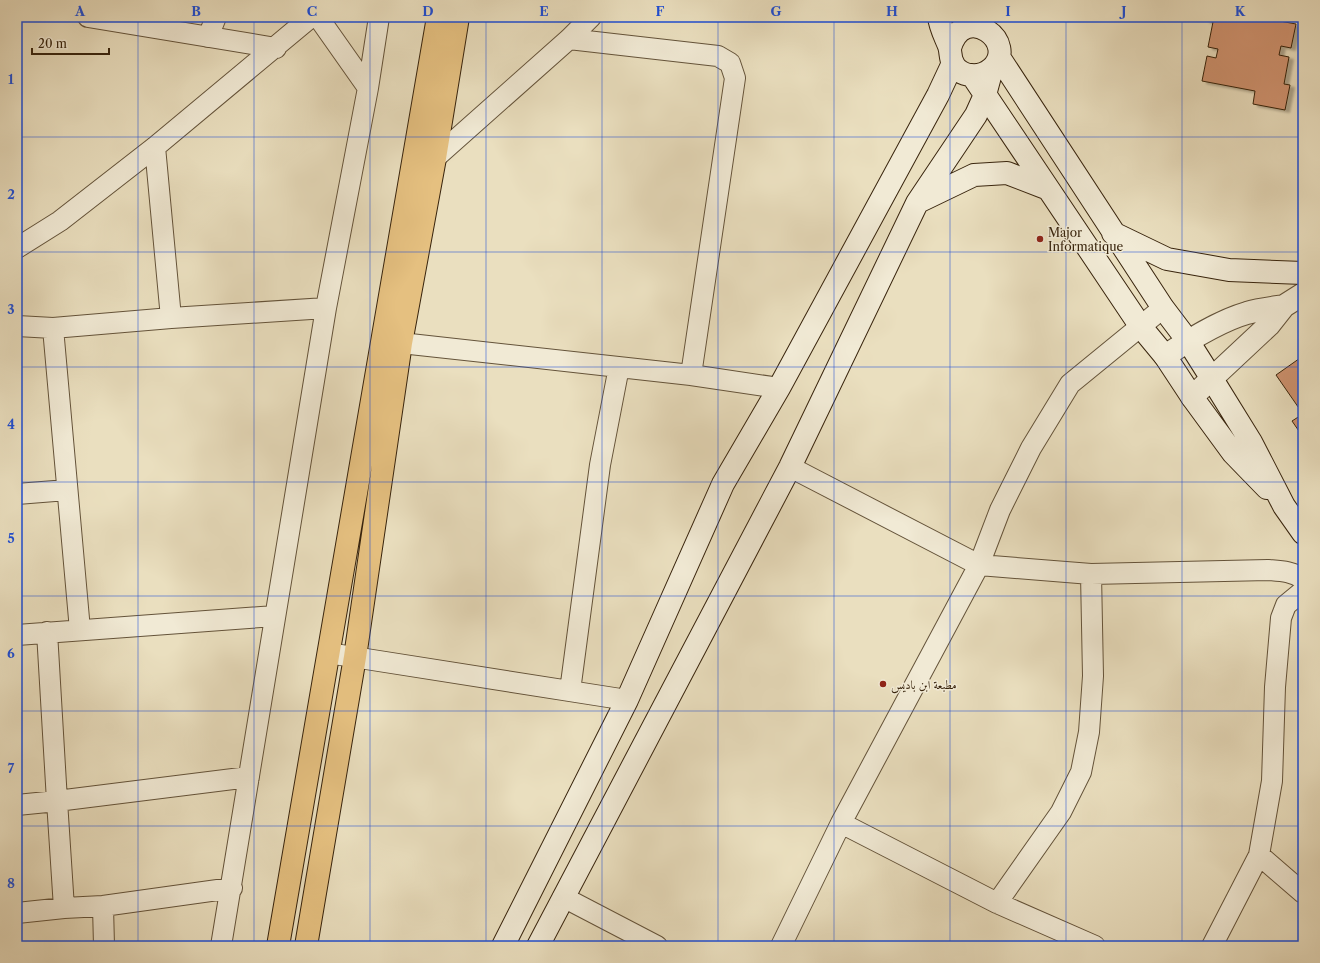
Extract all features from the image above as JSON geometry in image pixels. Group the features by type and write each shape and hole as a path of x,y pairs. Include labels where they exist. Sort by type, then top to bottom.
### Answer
{"main road":[{"path":"278,946 438,17"},
{"path":"306,946 355,657 401,343 435,158 458,17"},
{"path":"923,17 951,56 958,69 964,74 987,67"},
{"path":"939,17 940,25 951,56"},
{"path":"503,946 627,700 723,484 779,388 938,95 951,56 952,41 962,30 979,22 992,33 997,40 999,48 987,67 984,95 976,115 917,203 790,467 538,946"},
{"path":"987,67 1113,233 1163,308 1188,341 1251,442 1284,506 1303,533"},
{"path":"984,95 1141,327 1165,356 1192,397 1233,453 1284,506"},
{"path":"917,203 974,175 1007,173 1046,188"},
{"path":"1113,233 1167,259 1229,270 1303,273"},
{"path":"1192,397 1269,325 1284,306 1303,294"},
{"path":"1165,356 1188,341 1232,318 1247,313 1284,306"}],"street":[{"path":"88,17 276,48"},
{"path":"208,37 216,17"},
{"path":"17,248 60,221 155,147 276,48 311,17"},
{"path":"318,17 368,88"},
{"path":"222,946 326,308 368,88 379,17"},
{"path":"435,158 570,39 592,17"},
{"path":"570,39 718,56 730,63 735,78 691,375"},
{"path":"155,147 171,318"},
{"path":"17,326 53,328 171,318 326,308"},
{"path":"781,946 841,823 979,565 1000,510 1031,448 1070,384 1163,308"},
{"path":"53,328 80,630"},
{"path":"401,343 691,375 779,388"},
{"path":"570,691 600,465 619,367"},
{"path":"790,467 979,565 1091,574 1268,570 1284,571 1295,574 1303,579"},
{"path":"17,494 67,490"},
{"path":"997,903 1061,812 1081,772 1089,732 1093,676 1091,574"},
{"path":"1212,946 1259,855 1272,781 1275,687 1281,618 1286,605 1303,591"},
{"path":"17,635 275,616"},
{"path":"47,632 64,908"},
{"path":"328,653 627,700"},
{"path":"17,805 250,777"},
{"path":"841,823 997,903 1095,946"},
{"path":"1259,855 1303,894"},
{"path":"17,913 103,906 232,888"},
{"path":"563,896 657,946"},
{"path":"103,906 104,946"}],"building":[{"path":"1206,17 1258,17 1296,24 1291,48 1281,46 1279,55 1289,57 1284,84 1290,85 1285,110 1253,104 1255,91 1202,81 1207,56 1216,58 1218,49 1208,47 1213,22 1205,20"},
{"path":"1303,356 1303,414 1276,375"},
{"path":"1303,414 1303,437 1292,421"}],"place":[{"name":"Major Informatique","path":"1040,239"},
{"name":"مطبعة ابن باديس","path":"883,684"}]}
